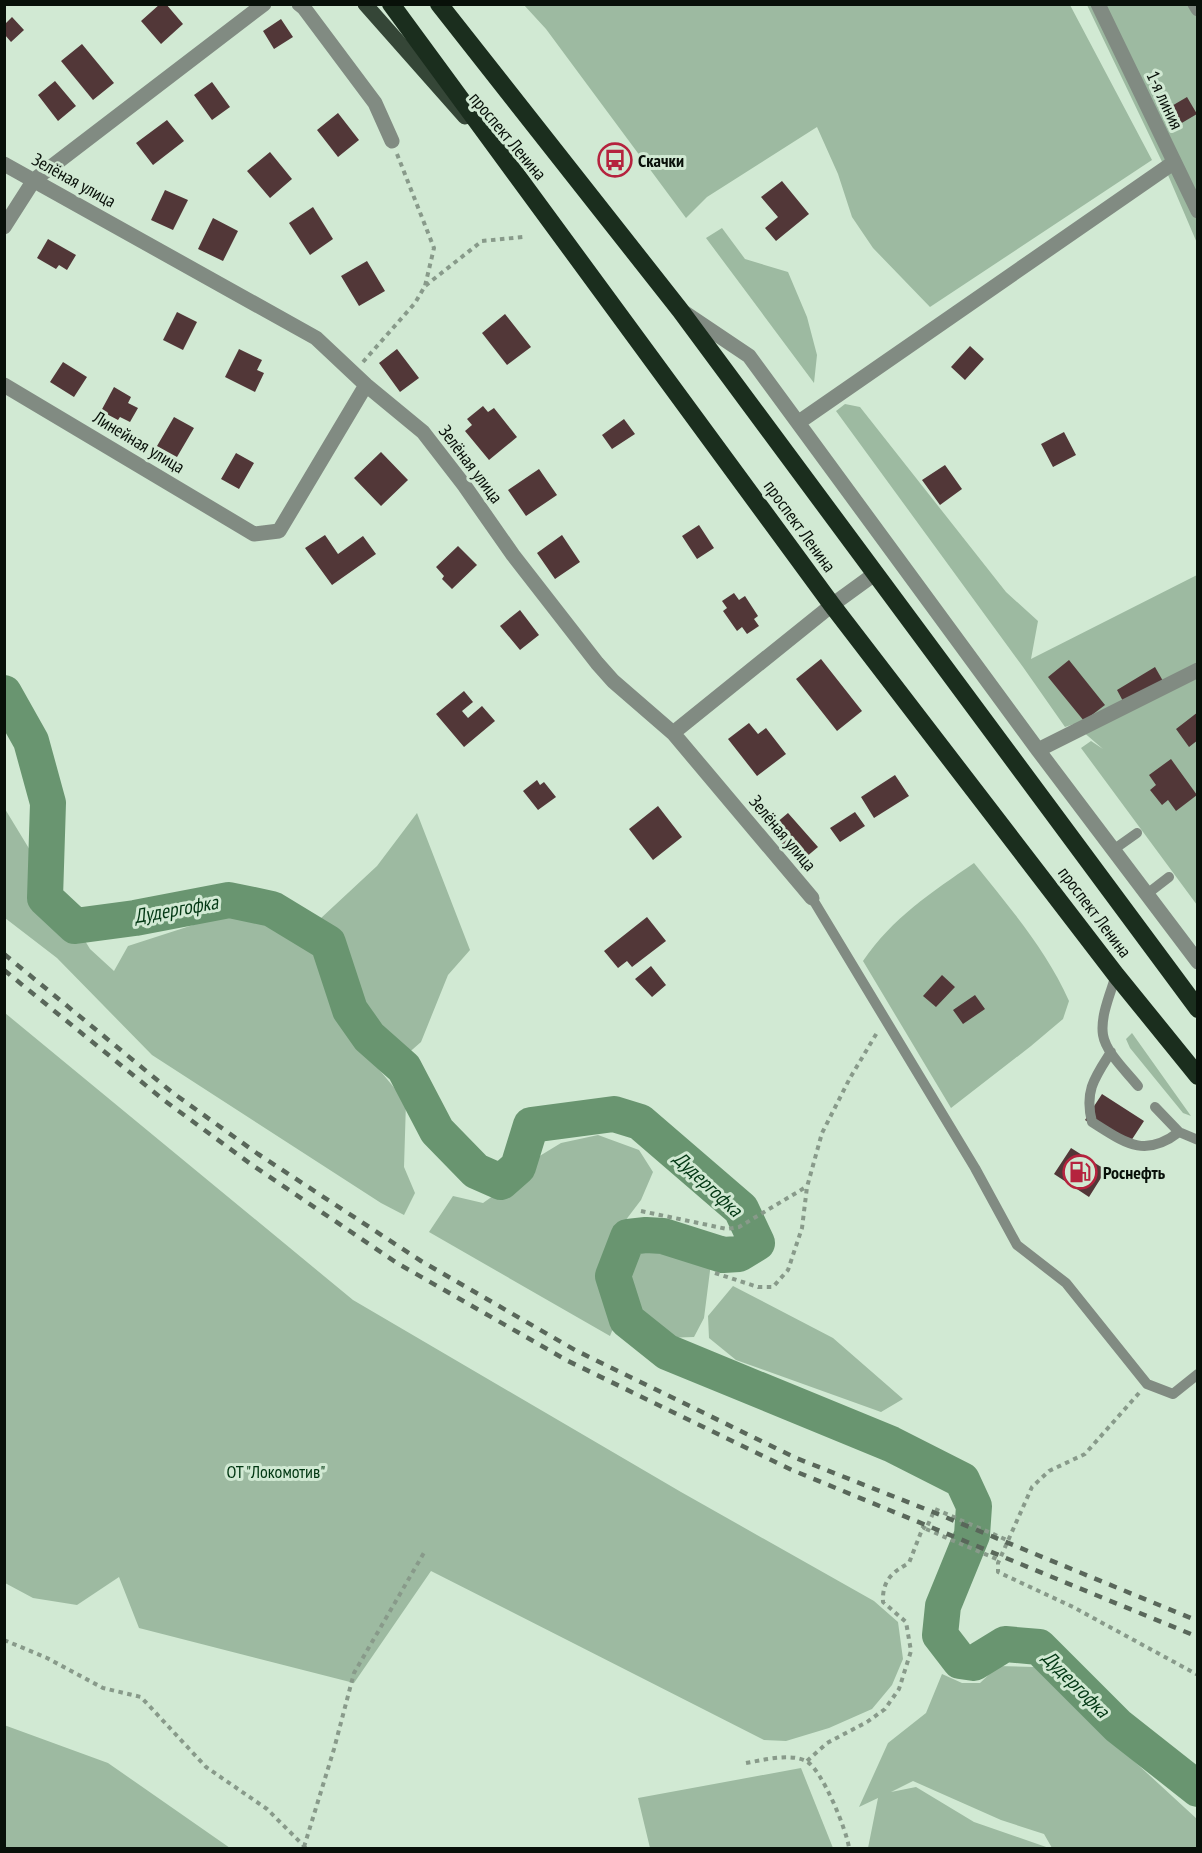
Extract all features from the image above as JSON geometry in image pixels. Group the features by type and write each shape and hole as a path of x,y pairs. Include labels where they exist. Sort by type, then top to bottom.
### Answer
{"highway":[{"path":"391,4 512,171"},
{"name":"проспект Ленина","path":"439,4 680,310 1197,1009"},
{"name":"проспект Ленина","path":"512,171 547,215 832,605 1116,975 1197,1076"}],"main road":[{"name":"проспект Ленина","path":"365,4 512,171"}],"street":[{"path":"4,227 34,180 264,4"},
{"path":"299,4 375,103 392,141"},
{"name":"1-я линия","path":"1098,4 1197,211"},
{"path":"1195,4 1197,9"},
{"path":"798,422 1173,163"},
{"name":"Зелёная улица","path":"4,164 316,338 366,385 423,432 513,555 597,663 613,681 673,733 812,898"},
{"path":"680,310 749,356 1038,750 1197,962"},
{"name":"Линейная улица","path":"4,385 254,534 279,531 366,385"},
{"path":"673,733 832,605 876,573"},
{"path":"1038,750 1197,670"}],"lane":[{"path":"1113,850 1137,833"},
{"path":"1147,894 1169,877"},
{"path":"812,898 975,1168 1017,1245 1066,1283 1147,1384 1173,1394 1197,1374"},
{"path":"1116,975 1104,1019 1103,1036 1112,1052 1138,1086"},
{"path":"1112,1052 1095,1077 1087,1105 1092,1122 1126,1143 1145,1148 1166,1141 1179,1132"},
{"path":"1155,1107 1179,1132 1197,1140"}],"path":[{"path":"354,373 415,303 425,286 434,248 392,141"},
{"path":"425,286 482,241 523,237"},
{"path":"715,1273 758,1287 773,1287 788,1270 802,1228 807,1187 822,1134 850,1078 884,1020"},
{"path":"641,1211 727,1229 739,1227 807,1187"},
{"path":"1147,1384 1085,1454 1050,1471 1032,1487 1007,1540 999,1560 998,1572 1073,1607 1197,1675"},
{"path":"926,1529 935,1509 1007,1540"},
{"path":"807,1761 827,1743 867,1722 885,1709 899,1689 911,1651 906,1622 883,1602 882,1594 884,1584 894,1570 909,1563 923,1527 999,1560"},
{"path":"4,1640 47,1658 103,1688 141,1697 206,1767 267,1809 305,1848 354,1673 425,1551"},
{"path":"746,1763 782,1757 807,1761 819,1774 848,1837 849,1848"}],"green space":[{"path":"524,5 1070,5 1152,160 930,307 873,248 852,217 838,174 817,127 707,197 686,218 546,29"},
{"path":"1087,5 1197,5 1197,243 1165,168"},
{"path":"722,228 745,259 788,272 807,317 817,355 814,383 706,238"},
{"path":"845,404 860,407 1006,592 1038,621 1031,659 1197,575 1197,905 1081,748 1091,741 1103,749 1074,724 1065,727 836,411"},
{"path":"5,809 90,949 114,971 128,946 224,915 256,915 317,956 328,992 342,1020 358,1044 406,1102 404,1167 415,1193 404,1215 381,1203 152,1055 57,958 5,918"},
{"path":"417,813 470,950 448,975 421,1042 405,1056 371,1029 355,1001 334,940 320,919 377,866"},
{"path":"974,863 1038,946 1069,1001 1063,1019 951,1108 863,961 900,919 928,895"},
{"name":"ОТ \"Локомотив\"","path":"5,1013 353,1300 681,1492 874,1601 898,1622 903,1659 892,1685 872,1709 829,1728 786,1741 764,1740 431,1571 354,1683 139,1628 119,1577 77,1605 33,1598 5,1583"},
{"path":"1132,1033 1191,1116 1183,1113 1130,1048 1126,1039"},
{"path":"598,1135 639,1150 653,1172 641,1200 622,1225 605,1258 605,1282 616,1321 610,1336 429,1232 453,1196 483,1203 513,1182 538,1157 561,1143"},
{"path":"657,1246 686,1253 711,1263 704,1318 694,1337 663,1338 644,1324 629,1298 625,1269 633,1251"},
{"path":"733,1286 833,1338 903,1399 881,1412 736,1360 709,1338 708,1316"},
{"path":"998,1666 1034,1667 1050,1679 1098,1728 1197,1819 1197,1848 1052,1848 1044,1834 1001,1820 913,1781 891,1792 916,1787 974,1822 1049,1848 868,1848 878,1798 859,1807 888,1743 926,1713 942,1674 962,1683 980,1683"},
{"path":"4,1725 108,1763 230,1848 5,1848"},
{"path":"801,1768 833,1848 650,1848 638,1798"}],"building":[{"path":"160,4 166,4 183,24 161,44 141,21"},
{"path":"12,17 24,30 11,42 5,35 5,24"},
{"path":"281,19 293,37 274,49 263,31"},
{"path":"82,44 114,83 93,100 61,61"},
{"path":"55,81 76,106 58,121 38,95"},
{"path":"212,82 230,107 212,120 194,95"},
{"path":"1187,97 1197,114 1180,124 1170,107"},
{"path":"338,113 359,140 338,157 317,130"},
{"path":"167,120 184,141 153,165 136,143"},
{"path":"270,152 292,179 270,198 247,171"},
{"path":"782,181 809,214 776,241 765,228 778,217 761,197"},
{"path":"165,190 188,200 173,230 151,220"},
{"path":"313,207 333,239 310,255 289,223"},
{"path":"213,218 238,231 223,261 198,249"},
{"path":"48,239 76,255 67,270 59,265 56,269 37,258"},
{"path":"367,261 385,291 359,306 341,276"},
{"path":"177,312 197,322 183,350 163,340"},
{"path":"505,314 531,347 507,365 482,333"},
{"path":"970,346 984,359 965,380 951,367"},
{"path":"239,349 262,360 257,370 264,373 255,392 225,377"},
{"path":"397,349 419,378 400,392 379,363"},
{"path":"63,362 87,377 74,397 50,382"},
{"path":"114,387 131,397 128,403 138,408 130,422 120,417 118,420 101,411"},
{"path":"483,406 488,412 494,408 517,437 489,460 465,431 472,425 467,419"},
{"path":"174,417 194,428 177,457 157,446"},
{"path":"624,419 635,434 612,449 602,435"},
{"path":"1064,432 1076,455 1053,467 1041,444"},
{"path":"381,452 408,480 381,506 354,478"},
{"path":"236,453 254,463 239,489 221,479"},
{"path":"945,465 962,489 940,505 922,480"},
{"path":"539,469 557,495 526,516 508,490"},
{"path":"699,525 714,548 697,559 682,536"},
{"path":"325,535 338,554 363,536 376,554 332,585 305,548"},
{"path":"562,535 580,562 555,579 537,553"},
{"path":"458,546 477,565 452,589 442,579 444,576 436,567"},
{"path":"734,593 739,600 745,596 758,616 754,619 759,626 747,634 742,627 737,631 723,611 727,608 722,601"},
{"path":"520,610 539,635 520,650 500,626"},
{"path":"821,659 862,711 837,731 796,679"},
{"path":"1069,660 1105,705 1084,721 1048,677"},
{"path":"1155,667 1163,681 1124,703 1117,690"},
{"path":"464,691 473,702 462,711 468,718 482,706 495,721 464,747 436,714"},
{"path":"1198,712 1198,740 1189,747 1176,729"},
{"path":"749,723 758,734 766,728 786,754 757,776 728,739"},
{"path":"1171,759 1197,795 1176,811 1168,800 1162,805 1150,790 1156,785 1149,775"},
{"path":"895,775 909,796 874,818 861,797"},
{"path":"537,780 540,785 544,782 556,797 538,810 523,791"},
{"path":"658,806 682,837 653,860 629,829"},
{"path":"855,812 865,826 840,842 830,828"},
{"path":"788,813 818,847 799,863 769,829"},
{"path":"647,917 666,941 632,967 627,961 618,968 604,951"},
{"path":"651,966 666,985 652,997 635,979"},
{"path":"942,975 955,987 936,1007 923,996"},
{"path":"975,995 985,1009 963,1024 953,1010"},
{"path":"1102,1094 1144,1121 1127,1147 1085,1120"},
{"name":"Роснефть","path":"1071,1148 1106,1170 1089,1197 1054,1174"}],"waterway":[{"name":"Дудергофка","path":"4,693 31,741 48,803 45,898 75,926 135,918 229,900 272,909 328,943 350,1010 369,1037 404,1068 437,1131 476,1171 501,1182 518,1167 531,1125 614,1114 640,1122 741,1209 757,1243 739,1254 723,1255 663,1236 628,1237 613,1276 627,1320 667,1352 891,1444 962,1480 974,1506 972,1535 943,1606 940,1635 960,1661 974,1663 1005,1644 1039,1647 1118,1726 1198,1789"}],"railway":[{"path":"4,954 173,1093 258,1154 421,1261 575,1350 796,1458 1198,1621"},
{"path":"4,970 165,1101 252,1165 397,1263 568,1361 792,1470 1198,1637"}],"place":[{"name":"Скачки","path":"615,160"},
{"name":"Роснефть","path":"1080,1172"}]}
